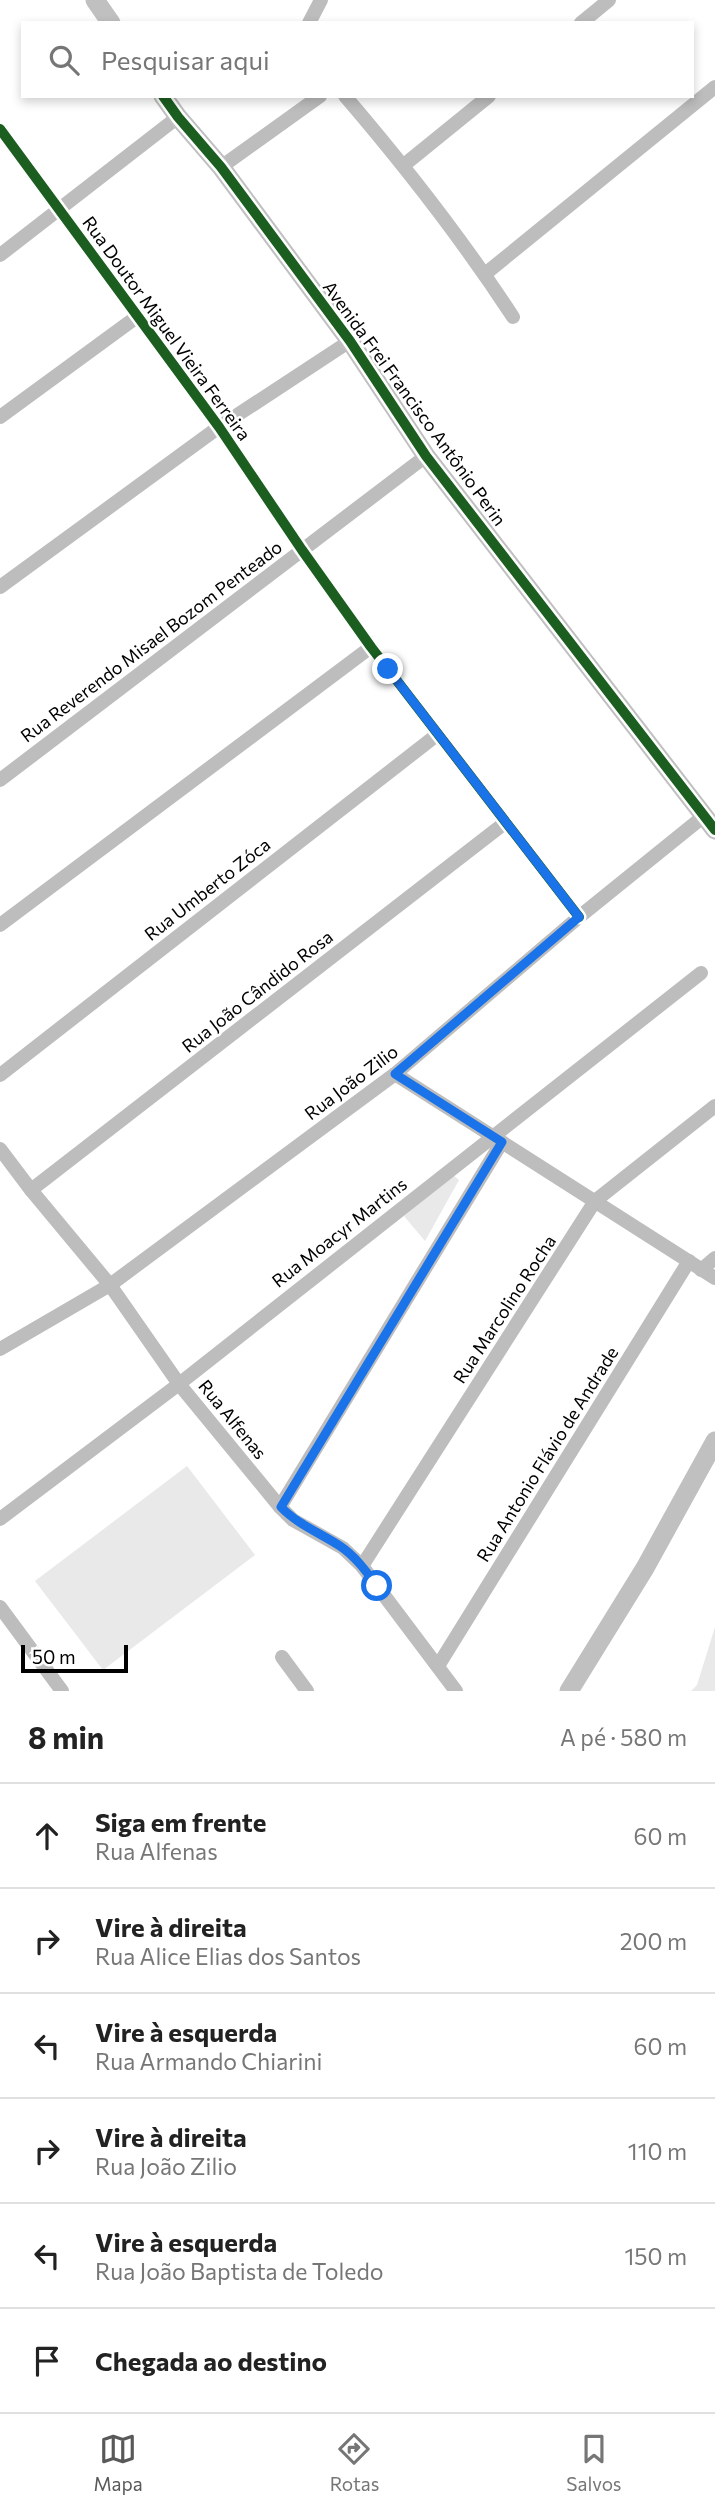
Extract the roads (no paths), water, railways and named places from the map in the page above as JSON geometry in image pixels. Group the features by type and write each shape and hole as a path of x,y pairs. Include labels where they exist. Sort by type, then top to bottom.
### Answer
{"street":[{"path":"95,0 110,21"},
{"path":"310,21 321,0"},
{"path":"583,21 609,0"},
{"path":"485,274 715,87"},
{"name":"Avenida Frei Francisco Antônio Perin","path":"164,98 221,167 350,341 426,456 710,823"},
{"path":"221,167 317,98"},
{"path":"347,98 404,165 485,274 513,317"},
{"path":"404,165 487,98"},
{"path":"0,255 178,117"},
{"name":"Rua Doutor Miguel Vieira Ferreira","path":"0,129 219,427 371,647 579,917"},
{"path":"0,417 138,316"},
{"path":"0,587 219,427 350,341"},
{"name":"Rua Reverendo Misael Bozom Penteado","path":"0,780 426,456"},
{"path":"0,925 371,647"},
{"name":"Rua Umberto Zóca","path":"0,1075 438,734"},
{"name":"Rua João Cândido Rosa","path":"31,1190 506,821"},
{"name":"Rua João Zilio","path":"0,1349 110,1285 395,1074 579,917 710,823"},
{"name":"Rua Moacyr Martins","path":"0,1519 497,1139 701,973"},
{"path":"395,1074 715,1278"},
{"name":"Rua Marcolino Rocha","path":"362,1566 595,1202 715,1106"},
{"path":"281,1507 497,1139"},
{"name":"Rua Alfenas","path":"0,1149 110,1285 179,1384 281,1507 293,1520 343,1548 362,1566 456,1691"},
{"name":"Rua Antonio Flávio de Andrade","path":"438,1666 695,1266 715,1258"},
{"path":"569,1691 645,1568 715,1441"},
{"path":"0,1607 62,1691"},
{"path":"282,1657 307,1691"}]}
